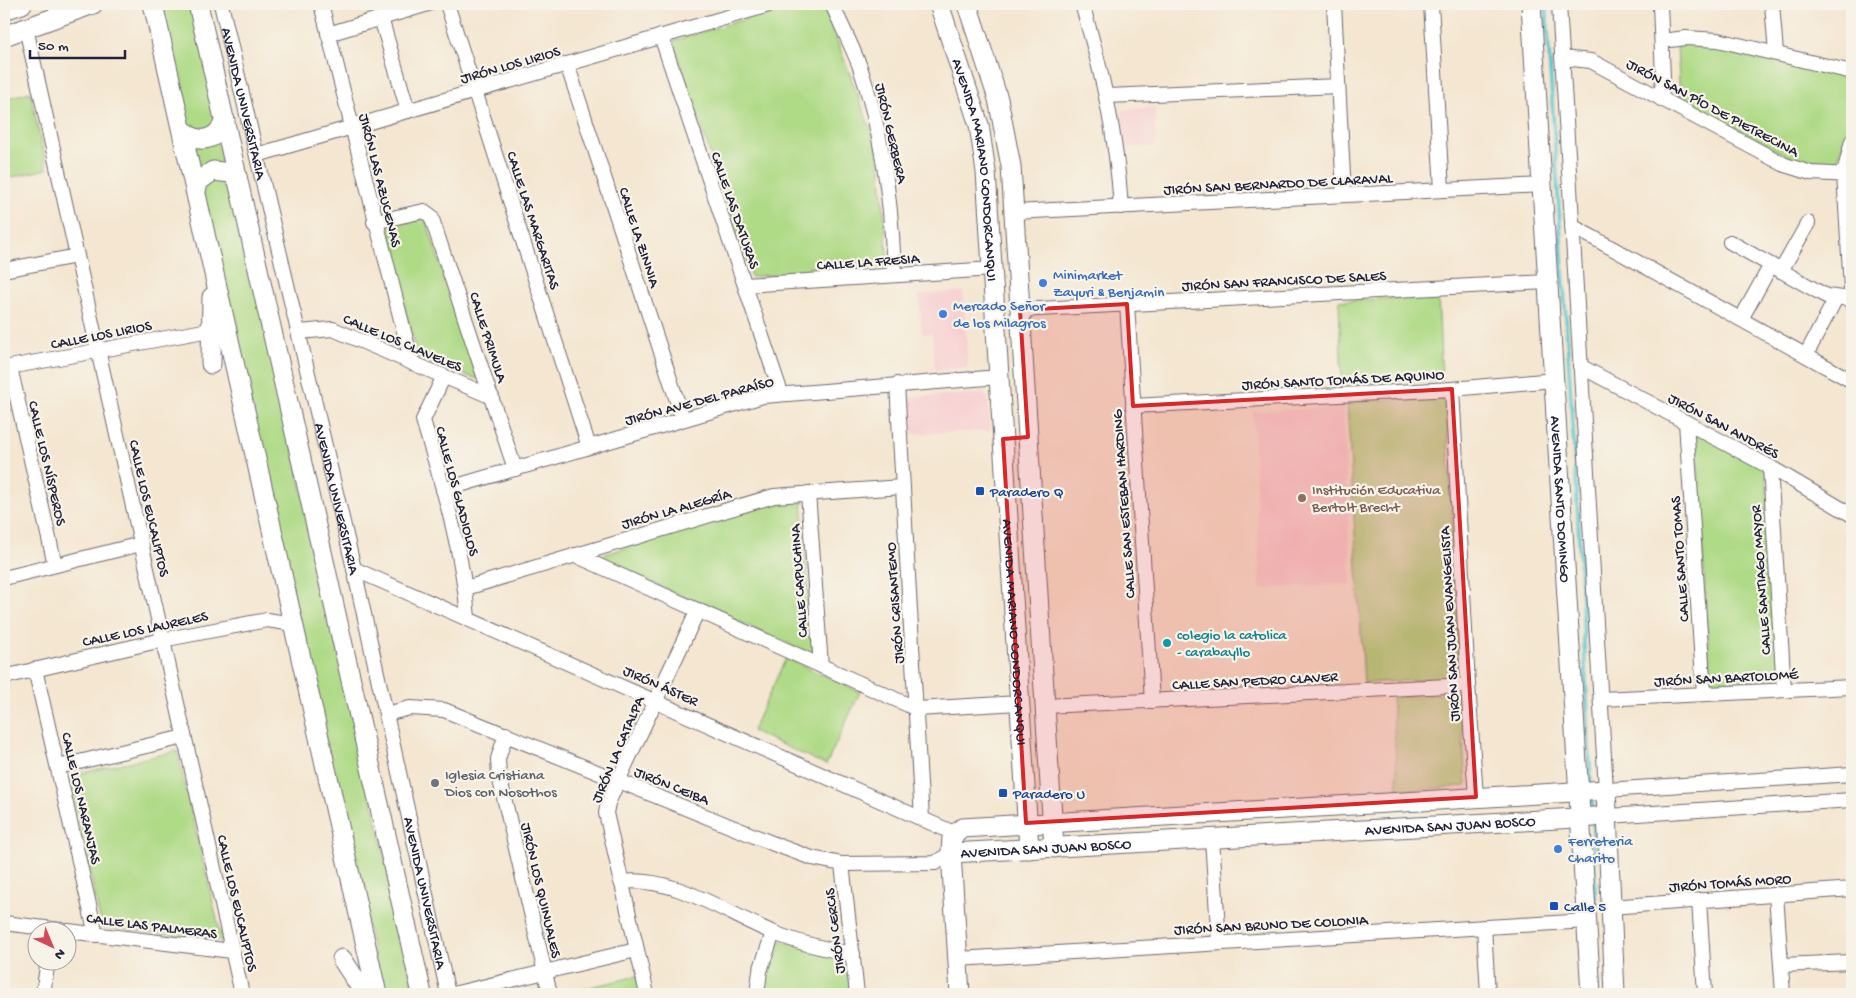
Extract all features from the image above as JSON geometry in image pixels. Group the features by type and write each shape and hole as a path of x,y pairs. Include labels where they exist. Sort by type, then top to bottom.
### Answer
{"main road":[{"path":"4,10 22,4"},
{"path":"4,36 93,4"},
{"path":"153,4 377,994"},
{"name":"AVENIDA UNIVERSITARIA","path":"198,4 422,994"},
{"name":"AVENIDA MARIANO CONDORCANQUI","path":"939,4 971,99 983,151 988,192 1029,849"},
{"name":"AVENIDA MARIANO CONDORCANQUI","path":"967,4 998,99 1009,146 1054,848"},
{"name":"AVENIDA SANTO DOMINGO","path":"1531,4 1591,994"},
{"path":"182,129 188,136 197,140 206,140 215,136 221,129 224,120"},
{"path":"983,151 1009,146"},
{"path":"196,190 199,181 213,171 231,173 238,178"},
{"path":"211,364 212,265"},
{"path":"1003,439 1028,437"},
{"name":"AVENIDA SANTO DOMINGO","path":"1606,790 1615,994"},
{"name":"AVENIDA SAN JUAN BOSCO","path":"1606,790 968,826 954,833 951,854 1608,816"},
{"path":"951,854 960,994"},
{"path":"342,959 365,994"}],"street":[{"name":"AVENIDA UNIVERSITARIA","path":"222,4 299,332 330,474 354,569 448,994"},
{"name":"JIRÓN LAS AZUCENAS","path":"321,4 374,222 412,363"},
{"path":"328,34 428,4"},
{"name":"CALLE LAS MARGARITAS","path":"447,4 589,447"},
{"name":"JIRÓN LOS LIRIOS","path":"256,155 772,4"},
{"name":"JIRÓN GERBERA","path":"832,4 859,66 880,142 891,208 894,275"},
{"path":"1082,4 1108,96 1118,156 1121,207"},
{"path":"1334,4 1344,195"},
{"path":"1431,4 1442,190"},
{"name":"AVENIDA SANTO DOMINGO","path":"1559,4 1606,790"},
{"path":"1660,4 1663,78 1661,99"},
{"path":"1772,4 1776,53"},
{"path":"382,18 408,111"},
{"name":"CALLE LOS EUCALIPTOS","path":"26,28 242,994"},
{"name":"CALLE LAS DATURAS","path":"661,36 781,393"},
{"path":"1662,40 1702,38 1776,53 1852,72"},
{"name":"JIRÓN SAN PÍO DE PIETRECINA","path":"1562,58 1591,61 1785,165 1811,172 1848,174"},
{"name":"CALLE LA ZINNIA","path":"567,64 683,419"},
{"path":"1108,96 1338,86"},
{"path":"1852,142 1848,174 1852,304"},
{"name":"JIRÓN SAN BERNARDO DE CLARAVAL","path":"1014,212 1542,185"},
{"name":"CALLE PRIMULA","path":"374,222 424,211 429,212 515,469"},
{"path":"1741,319 1808,223"},
{"path":"1572,226 1852,381"},
{"path":"1730,242 1826,296 1852,299"},
{"path":"4,270 77,256"},
{"name":"CALLE LA FRESIA","path":"745,285 993,269"},
{"name":"JIRÓN SAN FRANCISCO DE SALES","path":"1020,310 1548,282"},
{"path":"1806,355 1836,298"},
{"name":"CALLE SAN ESTEBAN HARDING","path":"1127,304 1152,701"},
{"name":"CALLE LOS CLAVELES","path":"299,332 333,329 492,397"},
{"name":"CALLE LOS LIRIOS","path":"7,368 204,331"},
{"name":"JIRÓN SAN ANDRÉS","path":"1580,366 1770,467 1852,515"},
{"name":"CALLE LOS NÍSPEROS","path":"7,368 55,565"},
{"name":"CALLE LOS GLADIOLOS","path":"444,376 423,420 443,490 466,588 468,618"},
{"name":"JIRÓN AVE DEL PARAÍSO","path":"443,490 763,396 781,393 999,377"},
{"name":"JIRÓN SANTO TOMÁS DE AQUINO","path":"1133,406 1452,389 1554,380"},
{"name":"JIRÓN CRISANTEMO","path":"897,384 902,487 918,709 922,819"},
{"name":"JIRÓN SAN JUAN EVANGELISTA","path":"1452,389 1476,797"},
{"name":"CALLE SANTO TOMAS","path":"1686,422 1704,694"},
{"name":"CALLE SANTIAGO MAYOR","path":"1770,467 1784,690"},
{"name":"JIRÓN LA ALEGRÍA","path":"466,588 774,496 902,487"},
{"name":"CALLE CAPUCHINA","path":"808,493 821,666"},
{"path":"4,578 141,544"},
{"path":"574,555 918,709 1019,703"},
{"name":"JIRÓN ÁSTER","path":"354,569 954,833"},
{"name":"JIRÓN LA CATALPA","path":"647,994 606,813 608,802 698,610"},
{"name":"CALLE LOS LAURELES","path":"4,677 162,640 267,620 293,624"},
{"name":"CALLE LOS NARANJAS","path":"35,670 96,935"},
{"name":"CALLE SAN PEDRO CLAVER","path":"1045,706 1468,685"},
{"name":"JIRÓN SAN BARTOLOMÉ","path":"1601,699 1852,687"},
{"name":"JIRÓN CEIBA","path":"386,714 410,708 444,710 797,853 842,864 935,863 951,854"},
{"name":"JIRÓN LOS QUINUALES","path":"506,734 498,759 499,776 550,994"},
{"path":"58,767 184,737"},
{"name":"AVENIDA SAN JUAN BOSCO","path":"1606,790 1852,774"},
{"name":"AVENIDA SAN JUAN BOSCO","path":"1608,816 1852,800"},
{"path":"1212,838 1219,943"},
{"name":"JIRÓN CERCIS","path":"842,864 858,994"},
{"path":"622,882 638,880 664,884 773,933 825,949 853,954"},
{"name":"JIRÓN TOMÁS MORO","path":"1610,907 1852,889"},
{"path":"1776,894 1783,994"},
{"path":"1699,900 1705,994"},
{"name":"JIRÓN SAN BRUNO DE COLONIA","path":"958,959 1587,921"},
{"path":"4,923 28,926"},
{"path":"1484,927 1488,994"},
{"name":"CALLE LAS PALMERAS","path":"78,932 232,951"},
{"path":"757,994 760,971 773,933"},
{"path":"453,994 636,950"},
{"path":"1781,965 1852,962 1852,967"},
{"path":"43,994 47,970"}],"highlighted area":[{"path":"1127,304 1133,406 1452,389 1476,797 1026,823 1003,439 1028,437 1020,310"}],"shaded area":[{"path":"1155,107 1156,146 1125,148 1121,113 1124,110"},
{"name":"Mercado Señor de los Milagros","path":"963,291 968,368 935,370 932,333 922,334 919,295"},
{"path":"983,393 988,399 990,431 912,434 909,397"},
{"name":"Institución Educativa Bertolt Brecht","path":"1343,407 1351,584 1260,589 1253,412"}],"green space":[{"path":"159,4 192,4 416,994 383,994"},
{"path":"794,4 823,4 875,141 880,162 888,266 751,277 673,41"},
{"path":"1677,44 1709,44 1852,75 1852,124 1840,152 1837,167 1810,165 1789,157 1680,97"},
{"path":"30,92 47,169 4,179 4,99"},
{"path":"425,218 478,379 418,360 385,227"},
{"path":"1438,296 1442,380 1342,385 1339,301"},
{"path":"1446,396 1460,678 1364,683 1347,402"},
{"path":"1696,429 1765,465 1783,678 1710,683"},
{"path":"802,500 813,655 596,557 768,504"},
{"path":"786,658 860,692 826,765 752,731"},
{"path":"1460,693 1466,786 1398,791 1392,697"},
{"path":"177,751 222,941 102,927 68,776"},
{"path":"780,941 848,957 852,994 764,994 767,972"},
{"path":"637,976 641,994 562,994"}],"waterway":[{"path":"1546,4 1576,478 1591,785"},
{"path":"1592,797 1593,812"},
{"path":"1593,822 1595,900"}],"place":[{"name":"Minimarket Zayuri & Benjamin","path":"1043,283"},
{"name":"Mercado Señor de los Milagros","path":"943,314"},
{"name":"Paradero Q","path":"980,491"},
{"name":"Institución Educativa Bertolt Brecht","path":"1302,498"},
{"name":"colegio la catolica - carabayllo","path":"1167,643"},
{"name":"Iglesia Cristiana Dios con Nosothos","path":"435,783"},
{"name":"Paradero U","path":"1003,793"},
{"name":"Ferreteria Charito","path":"1558,849"},
{"name":"Calle 5","path":"1554,906"}]}
